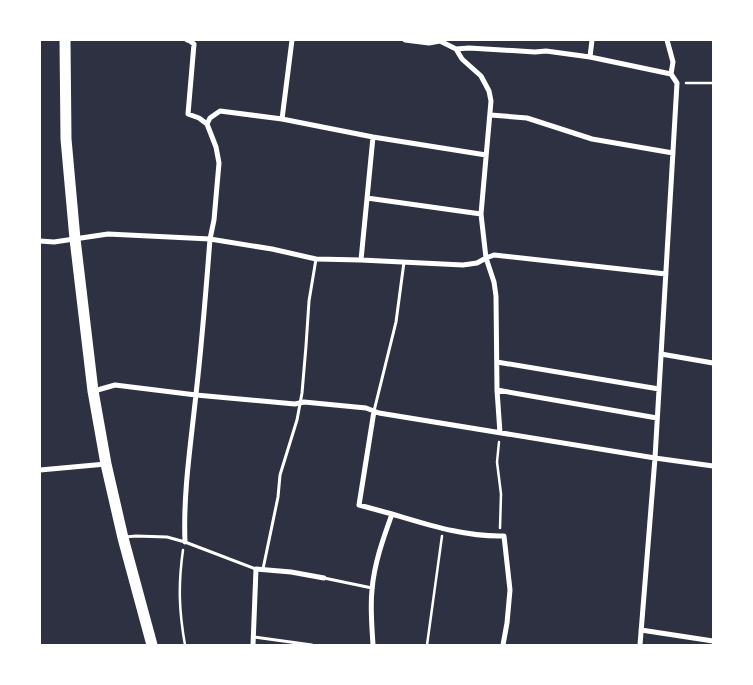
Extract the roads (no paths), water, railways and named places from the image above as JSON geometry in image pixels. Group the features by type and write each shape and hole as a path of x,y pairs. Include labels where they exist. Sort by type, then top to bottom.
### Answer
{"main road":[{"path":"65,40 66,139 75,238 93,391 106,464 123,538 152,645"}],"street":[{"path":"185,542 184,524 188,463 219,163 216,146 207,124 199,118 188,114 194,44 187,40"},
{"path":"282,120 292,40"},
{"path":"405,40 429,44 440,40 456,49 462,59 481,76 489,91 491,115 481,214 486,258 494,282 496,296 496,390 500,433"},
{"path":"590,57 592,40"},
{"path":"640,645 658,418 678,83 672,74 673,62 667,40"},
{"path":"456,49 546,51 590,57 672,74"},
{"path":"207,124 210,118 220,111 486,155"},
{"path":"491,115 527,118 592,139 674,153"},
{"path":"361,260 373,137"},
{"path":"367,198 481,214"},
{"path":"40,241 54,242 108,234 210,239 272,249 316,259 463,265 477,263 494,255 666,274"},
{"path":"661,354 713,363"},
{"path":"497,362 659,389"},
{"path":"93,391 115,385 196,395 366,408 380,414 713,466"},
{"path":"496,390 658,418"},
{"path":"374,411 359,505 443,529 480,536 504,536 510,590 503,645"},
{"path":"40,470 106,464"},
{"path":"373,645 372,588 380,545 392,514"},
{"path":"253,645 256,569 291,572 324,578"},
{"path":"641,630 713,641"}],"lane":[{"path":"263,569 278,497 280,475 297,420 302,393 308,301 316,259"},
{"path":"374,411 396,322 404,262"},
{"path":"123,538 136,536 167,537 256,569"},
{"path":"324,578 372,588"},
{"path":"254,637 312,645"}]}
